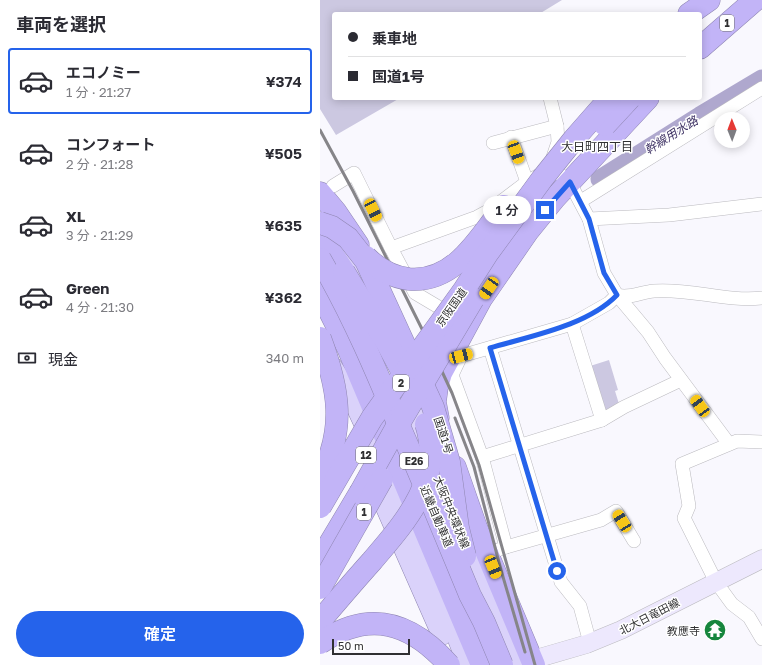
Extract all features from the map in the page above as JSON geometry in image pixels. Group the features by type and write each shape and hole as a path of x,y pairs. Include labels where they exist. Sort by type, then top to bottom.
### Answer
{"highway":[{"path":"692,12 709,0"},
{"name":"1","path":"700,12 714,0"},
{"name":"1","path":"702,28 734,0"},
{"name":"1","path":"702,46 755,0"},
{"path":"326,189 360,260 374,265 383,271 404,278 412,279 434,276 446,271 468,253 541,158 590,100"},
{"name":"京阪国道","path":"470,293 487,254 542,179 608,100"},
{"name":"京阪国道","path":"320,507 372,418 522,229 552,187 585,147 628,100"},
{"name":"国道1号","path":"524,664 496,550 476,527 436,415 435,402 437,387 441,373 481,299 528,231 554,199 576,192 646,100"},
{"path":"320,223 332,227 348,238 366,261 433,407 449,462 458,528 467,561 478,592 484,622"},
{"path":"320,235 387,343 412,390 427,427 430,448 429,472 426,482 413,509 394,534 320,621"},
{"name":"近畿自動車道","path":"320,259 346,306 388,398 470,595 484,622 502,665"},
{"path":"364,288 401,359 476,527"},
{"name":"近畿自動車道","path":"320,292 348,348 482,665"},
{"name":"1","path":"354,489 470,293"},
{"name":"1","path":"320,588 405,436 470,293"},
{"path":"320,338 332,377 338,414 335,438 328,462 320,479"},
{"path":"320,534 354,489"},
{"path":"320,560 354,489"},
{"path":"320,643 330,636 355,625 384,624 404,630 416,637 431,647 447,665"}],"main road":[{"name":"大阪中央環状線","path":"320,206 360,260 364,288 448,502 524,664"},
{"path":"360,260 354,326 362,365 491,665"},
{"path":"320,348 354,402 427,560 468,665"},
{"path":"320,359 437,622 454,665"},
{"name":"北大日竜田線","path":"524,664 590,643 621,630 762,559"},
{"path":"437,622 447,665"}],"street":[{"path":"576,192 762,88"},
{"path":"550,100 557,126 558,142 552,159 551,170"},
{"path":"493,143 557,126"},
{"path":"511,138 527,182"},
{"path":"391,248 477,217 504,201 527,182 544,172 551,170 556,171 576,192 589,219 604,273 617,295 648,332 665,358 729,444"},
{"path":"326,189 354,173 415,293 468,324"},
{"path":"589,219 668,215 762,204"},
{"path":"617,295 623,297 653,291 695,292 747,300 762,298"},
{"path":"617,295 610,303 572,324 461,356 452,375 482,457 496,550 601,520 616,511 634,541"},
{"path":"572,324 602,420"},
{"path":"490,348 518,446 560,582 580,606 590,643"},
{"path":"320,375 343,408"},
{"path":"482,457 602,420 624,407 681,380"},
{"path":"762,442 737,441 682,464 689,506 684,518 716,582 732,604 749,617 762,639"}],"shaded area":[{"path":"320,0 562,0 542,12 332,12 332,100 397,100 336,135 320,109"},
{"path":"609,360 618,390 615,391 619,404 605,415 587,367"}],"waterway":[{"name":"幹線用水路","path":"600,179 762,79"}],"railway":[{"path":"320,130 353,191 425,335 452,393 479,465 535,665"},
{"path":"455,418 474,467 501,570 525,652"}],"place":[{"name":"教應寺","path":"715,630"}],"district":[{"name":"大日町四丁目","path":"597,146"}],"route":[{"path":"545,210 570,182 589,219 604,273 617,295 610,303 572,324 490,348 522,460 557,571"}]}
